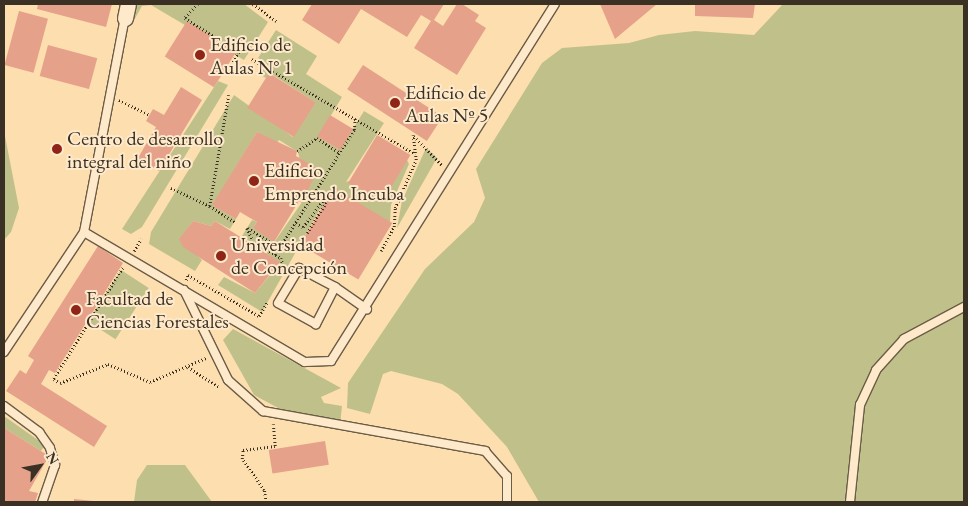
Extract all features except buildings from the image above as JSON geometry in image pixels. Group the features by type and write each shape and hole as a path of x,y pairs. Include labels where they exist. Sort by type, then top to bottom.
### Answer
{"lane":[{"path":"84,232 312,364 325,364 339,354 555,4"},
{"path":"4,352 84,232 126,11"},
{"path":"335,287 316,324 278,303 299,268 335,287 367,309"},
{"path":"184,290 228,380 263,410 485,452 507,476 507,502"},
{"path":"850,502 860,405 876,370 904,339 964,307"},
{"path":"4,406 39,432 50,448 55,465 42,502"}],"path":[{"path":"198,4 185,18 239,52 232,62"},
{"path":"253,4 276,21"},
{"path":"252,59 415,154"},
{"path":"210,206 228,95"},
{"path":"119,100 150,115"},
{"path":"275,255 354,130 355,118"},
{"path":"381,251 394,228 395,208 415,154 413,135 450,173"},
{"path":"297,151 316,138 340,152"},
{"path":"172,188 210,206 235,222"},
{"path":"305,198 308,201"},
{"path":"296,223 303,227 318,202 324,201 307,233"},
{"path":"280,248 247,228 254,243 275,255 285,272 281,279"},
{"path":"141,239 54,379 60,383 108,364 150,382 208,358"},
{"path":"184,290 188,274 259,316 272,294"},
{"path":"266,502 264,490 242,459 243,450 275,446 273,420"}],"green space":[{"path":"135,4 244,4 268,22 244,60 151,5 142,6 133,22"},
{"path":"783,4 964,4 964,502 539,502 507,447 458,394 442,384 391,371 383,374 370,414 347,408 348,383 425,269 474,222 485,198 476,169 542,63 562,48 629,43 659,35 695,31 754,35"},
{"path":"276,30 317,56 306,74 342,97 318,137 340,150 364,111 384,123 346,182 407,160 409,164 391,205 390,222 320,209 262,312 218,285 224,277 255,293 280,263 242,236 252,220 257,222 253,228 275,241 307,195 298,152 279,140 276,144 257,132 213,205 236,219 230,229 215,221 211,226 193,221 180,239 202,260 195,271 149,244 151,232 234,95 293,137 315,102 270,73 266,78 257,73 264,62 258,58"},
{"path":"218,81 228,85 142,227 131,234 122,229"},
{"path":"4,131 19,208 11,232 4,240"},
{"path":"426,148 437,158 397,228 402,201"},
{"path":"121,270 149,288 115,339 88,321"},
{"path":"233,329 341,388 321,397 324,403 342,406 340,425 293,416 254,395 223,340"},
{"path":"4,416 45,445 41,451 4,428"},
{"path":"147,465 185,465 212,502 134,502 137,480"}],"place":[{"name":"Edificio de Aulas N° 1","path":"200,55"},
{"name":"Edificio de Aulas Nº 5","path":"395,103"},
{"name":"Centro de desarrollo integral del niño","path":"57,149"},
{"name":"Edificio Emprendo Incuba","path":"254,181"},
{"name":"Universidad de Concepción","path":"221,256"},
{"name":"Facultad de Ciencias Forestales","path":"76,310"}]}
